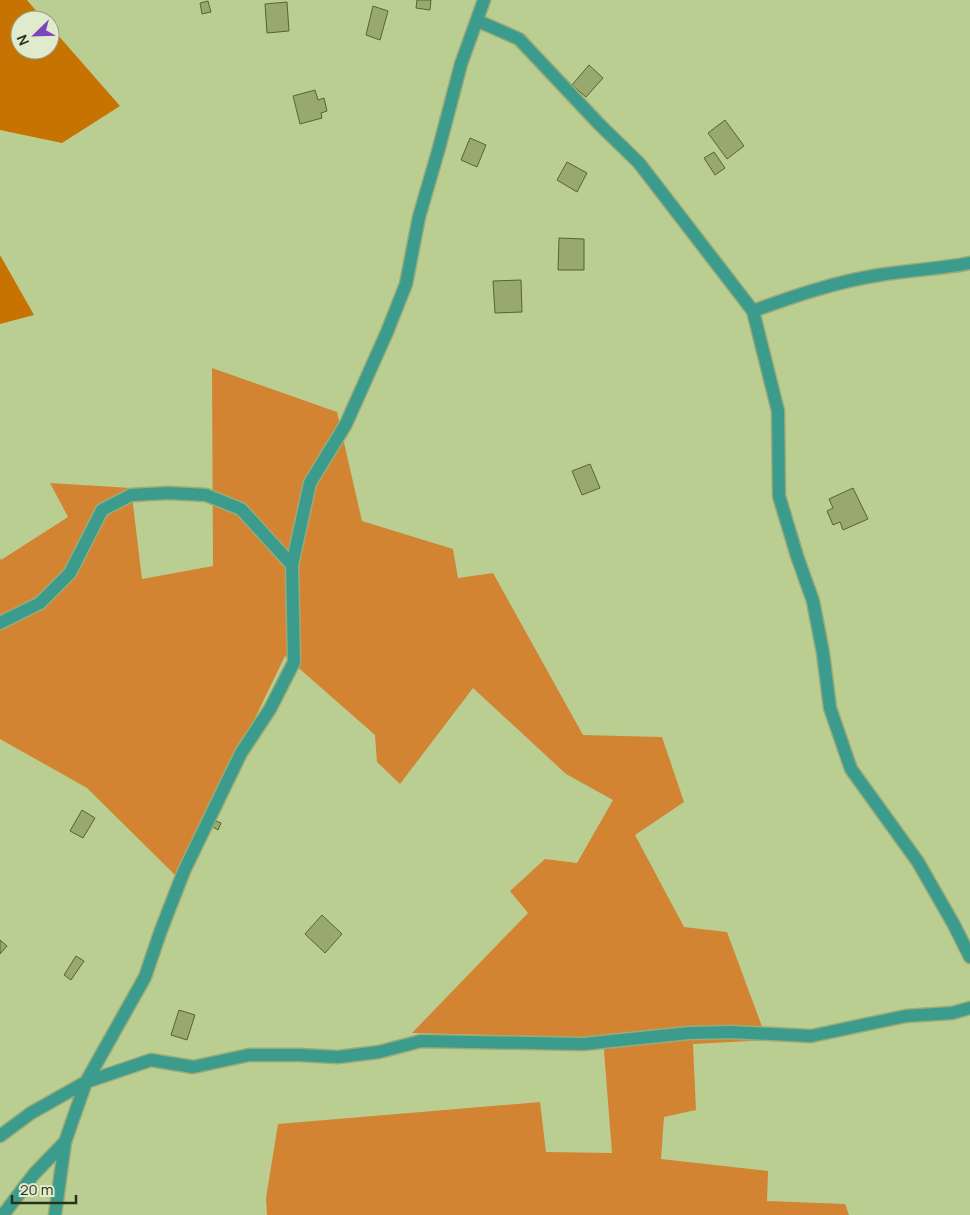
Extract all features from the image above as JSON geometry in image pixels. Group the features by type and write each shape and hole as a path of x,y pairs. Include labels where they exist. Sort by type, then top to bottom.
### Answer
{"street":[{"path":"55,1215 65,1142 86,1082 145,977 184,872 241,753 270,709 294,662 292,564 310,483 346,424 406,284 419,217 461,64 484,0"},
{"path":"478,21 519,39 599,124 639,163 753,311 778,411 779,496 797,556 814,601 830,708 852,769 918,862 970,957"},
{"path":"753,311 809,291 878,275 944,268 970,263"},
{"path":"0,623 40,604 70,573 102,510 131,495 206,494 241,509 292,564"},
{"path":"0,1136 31,1113 86,1082 151,1060 193,1067 249,1055 338,1057 379,1052 421,1042 583,1044 689,1033 732,1032 811,1036 898,1018 952,1013 970,1008"},
{"path":"3,1215 34,1174 65,1142"}],"shaded area":[{"path":"0,0 27,0 36,10 10,10 10,60 60,60 60,37 120,106 62,143 0,130"},
{"path":"0,255 34,315 0,324"},
{"path":"212,368 337,412 362,521 453,549 458,578 493,573 583,735 662,737 684,802 635,835 684,927 727,932 767,1040 693,1044 696,1110 664,1117 661,1159 768,1171 767,1201 845,1204 849,1215 267,1215 266,1198 278,1124 540,1102 546,1152 612,1153 603,1038 412,1033 528,913 510,891 545,859 577,863 613,800 566,774 473,688 400,784 377,762 375,735 285,656 178,878 87,788 0,739 0,558 1,560 68,517 50,483 131,488 142,579 213,566"}],"building":[{"path":"417,0 431,0 430,10 416,8"},
{"path":"208,1 211,12 202,14 200,3"},
{"path":"287,2 289,31 267,33 265,4"},
{"path":"373,6 388,11 380,40 366,35"},
{"path":"589,65 603,78 586,97 572,85"},
{"path":"315,90 318,100 324,98 327,111 321,113 322,118 300,124 293,96"},
{"path":"725,120 744,146 727,159 708,133"},
{"path":"470,138 486,145 477,167 461,160"},
{"path":"714,152 725,168 715,175 704,158"},
{"path":"567,162 587,173 577,192 557,180"},
{"path":"559,238 584,239 584,270 558,270"},
{"path":"521,280 522,312 495,313 493,281"},
{"path":"590,464 600,488 582,495 572,471"},
{"path":"853,488 868,519 843,530 840,522 833,525 827,511 833,508 829,499"},
{"path":"82,810 95,818 83,838 70,831"},
{"path":"216,821 221,823 218,830 213,827"},
{"path":"322,915 342,934 325,953 305,934"},
{"path":"0,940 7,946 0,954"},
{"path":"76,956 84,961 71,980 64,975"},
{"path":"179,1010 195,1015 187,1040 171,1035"}]}
